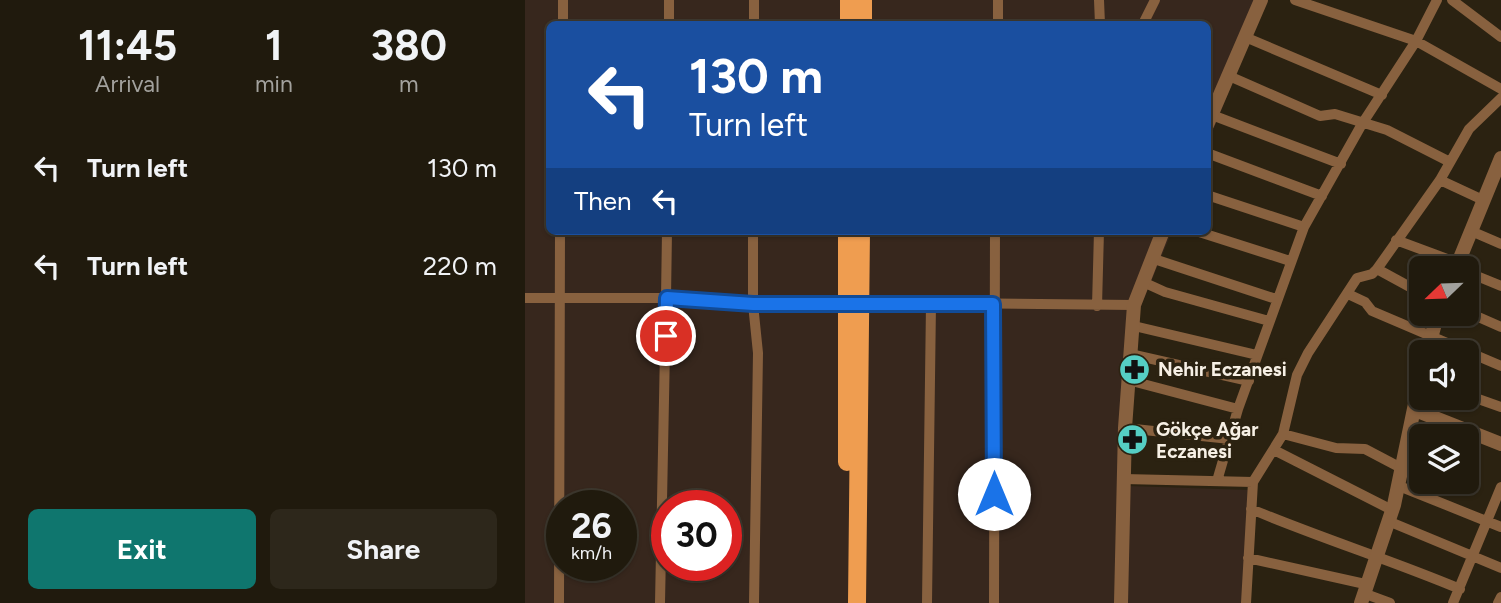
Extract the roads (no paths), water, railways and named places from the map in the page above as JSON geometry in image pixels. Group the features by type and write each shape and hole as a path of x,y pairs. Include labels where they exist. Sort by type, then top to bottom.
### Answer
{"main road":[{"path":"849,0 849,21"},
{"path":"863,0 863,21"},
{"path":"847,235 853,302 857,603"},
{"path":"847,603 853,302 861,235"}],"street":[{"path":"563,0 563,21"},
{"path":"669,0 669,21"},
{"path":"754,0 754,21"},
{"path":"998,0 998,21"},
{"path":"1099,0 1100,21"},
{"path":"1144,21 1155,0"},
{"path":"1211,118 1261,0"},
{"path":"1296,0 1416,41 1501,89"},
{"path":"1217,481 1238,409 1304,227 1362,124 1416,41 1436,2 1422,0"},
{"path":"1452,0 1501,37"},
{"path":"1245,37 1381,95"},
{"path":"1229,76 1320,116 1335,114 1387,130 1448,161"},
{"path":"1246,603 1252,482 1283,433 1303,364 1357,278 1372,274 1377,269 1440,180 1448,161 1469,129 1501,98"},
{"path":"1211,120 1341,164"},
{"path":"1211,154 1322,195"},
{"path":"1463,256 1483,200 1497,179 1501,158"},
{"path":"1440,180 1483,200"},
{"path":"1211,196 1304,227"},
{"path":"1471,231 1501,244"},
{"path":"559,603 560,235"},
{"path":"660,603 667,235"},
{"path":"753,235 753,304 758,353 754,603"},
{"path":"995,235 995,603"},
{"path":"1097,306 1100,235"},
{"path":"1121,603 1125,428 1134,305 1161,235"},
{"path":"1209,235 1290,261"},
{"path":"1396,240 1432,256"},
{"path":"1151,258 1276,299"},
{"path":"1377,269 1409,286"},
{"path":"1479,277 1501,286"},
{"path":"1143,282 1177,296 1269,321"},
{"path":"1348,294 1365,302 1372,311 1501,366"},
{"path":"525,298 667,298 753,304 853,302 1134,305"},
{"path":"927,603 931,304"},
{"path":"1479,317 1501,327"},
{"path":"1134,326 1257,355"},
{"path":"1430,340 1434,326"},
{"path":"1130,354 1249,381"},
{"path":"1128,380 1238,409"},
{"path":"1479,399 1501,407"},
{"path":"1363,593 1399,486 1415,410 1501,444"},
{"path":"1125,428 1230,439"},
{"path":"1283,433 1336,448 1365,449 1403,469"},
{"path":"1274,450 1390,516 1501,568"},
{"path":"1123,479 1252,482"},
{"path":"1399,486 1501,527"},
{"path":"1453,603 1501,487"},
{"path":"1251,509 1375,554 1460,589"},
{"path":"1248,558 1390,603"},
{"path":"1499,603 1501,597"}],"place":[{"name":"Nehir Eczanesi","path":"1135,369"},
{"name":"Gökçe Ağar Eczanesi","path":"1133,440"}]}
